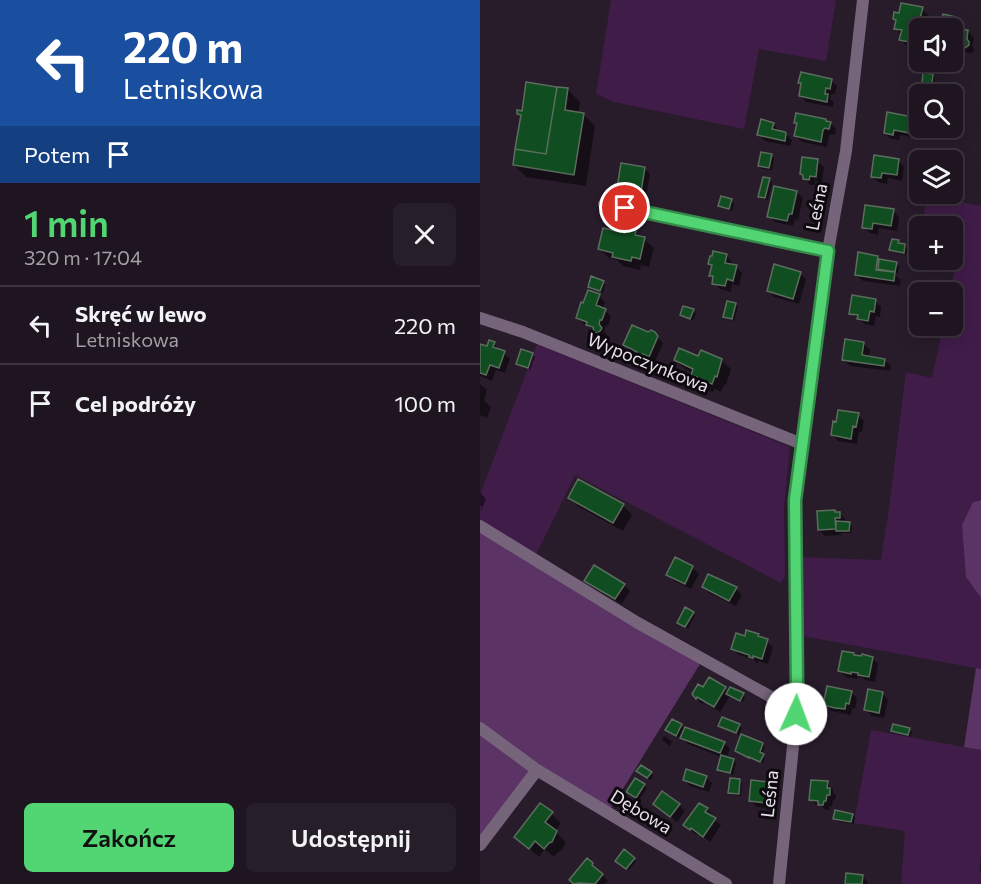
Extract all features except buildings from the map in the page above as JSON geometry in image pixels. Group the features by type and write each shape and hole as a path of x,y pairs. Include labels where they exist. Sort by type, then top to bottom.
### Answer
{"street":[{"name":"Leśna","path":"779,884 797,707 795,500 828,251 846,151 863,0"},
{"path":"604,204 828,251"},
{"name":"Wypoczynkowa","path":"480,318 523,332 802,444"},
{"path":"480,526 638,623 773,698 797,707"},
{"name":"Dębowa","path":"480,728 537,770 726,884"},
{"path":"480,845 537,770"}],"shaded area":[{"path":"611,0 836,0 826,61 759,49 744,129 614,102 596,94"},
{"path":"963,202 979,206 981,204 981,500 973,502 966,577 981,598 981,669 797,635 796,557 881,560 906,372 932,378 941,336 963,336 963,282 952,282 954,270 963,270 963,216 923,216 926,204"},
{"path":"537,344 790,447 784,507 785,576 781,583 575,475 535,557 480,523 480,495"},
{"path":"981,500 981,598 966,577 962,525 973,502"},
{"path":"480,526 703,659 608,813 537,770 480,845"},
{"path":"976,668 981,669 981,750 964,747"},
{"path":"871,730 981,750 979,872 981,873 981,884 901,884 905,831 854,823"}],"route":[{"path":"625,208 828,251 795,500 796,714"}]}
